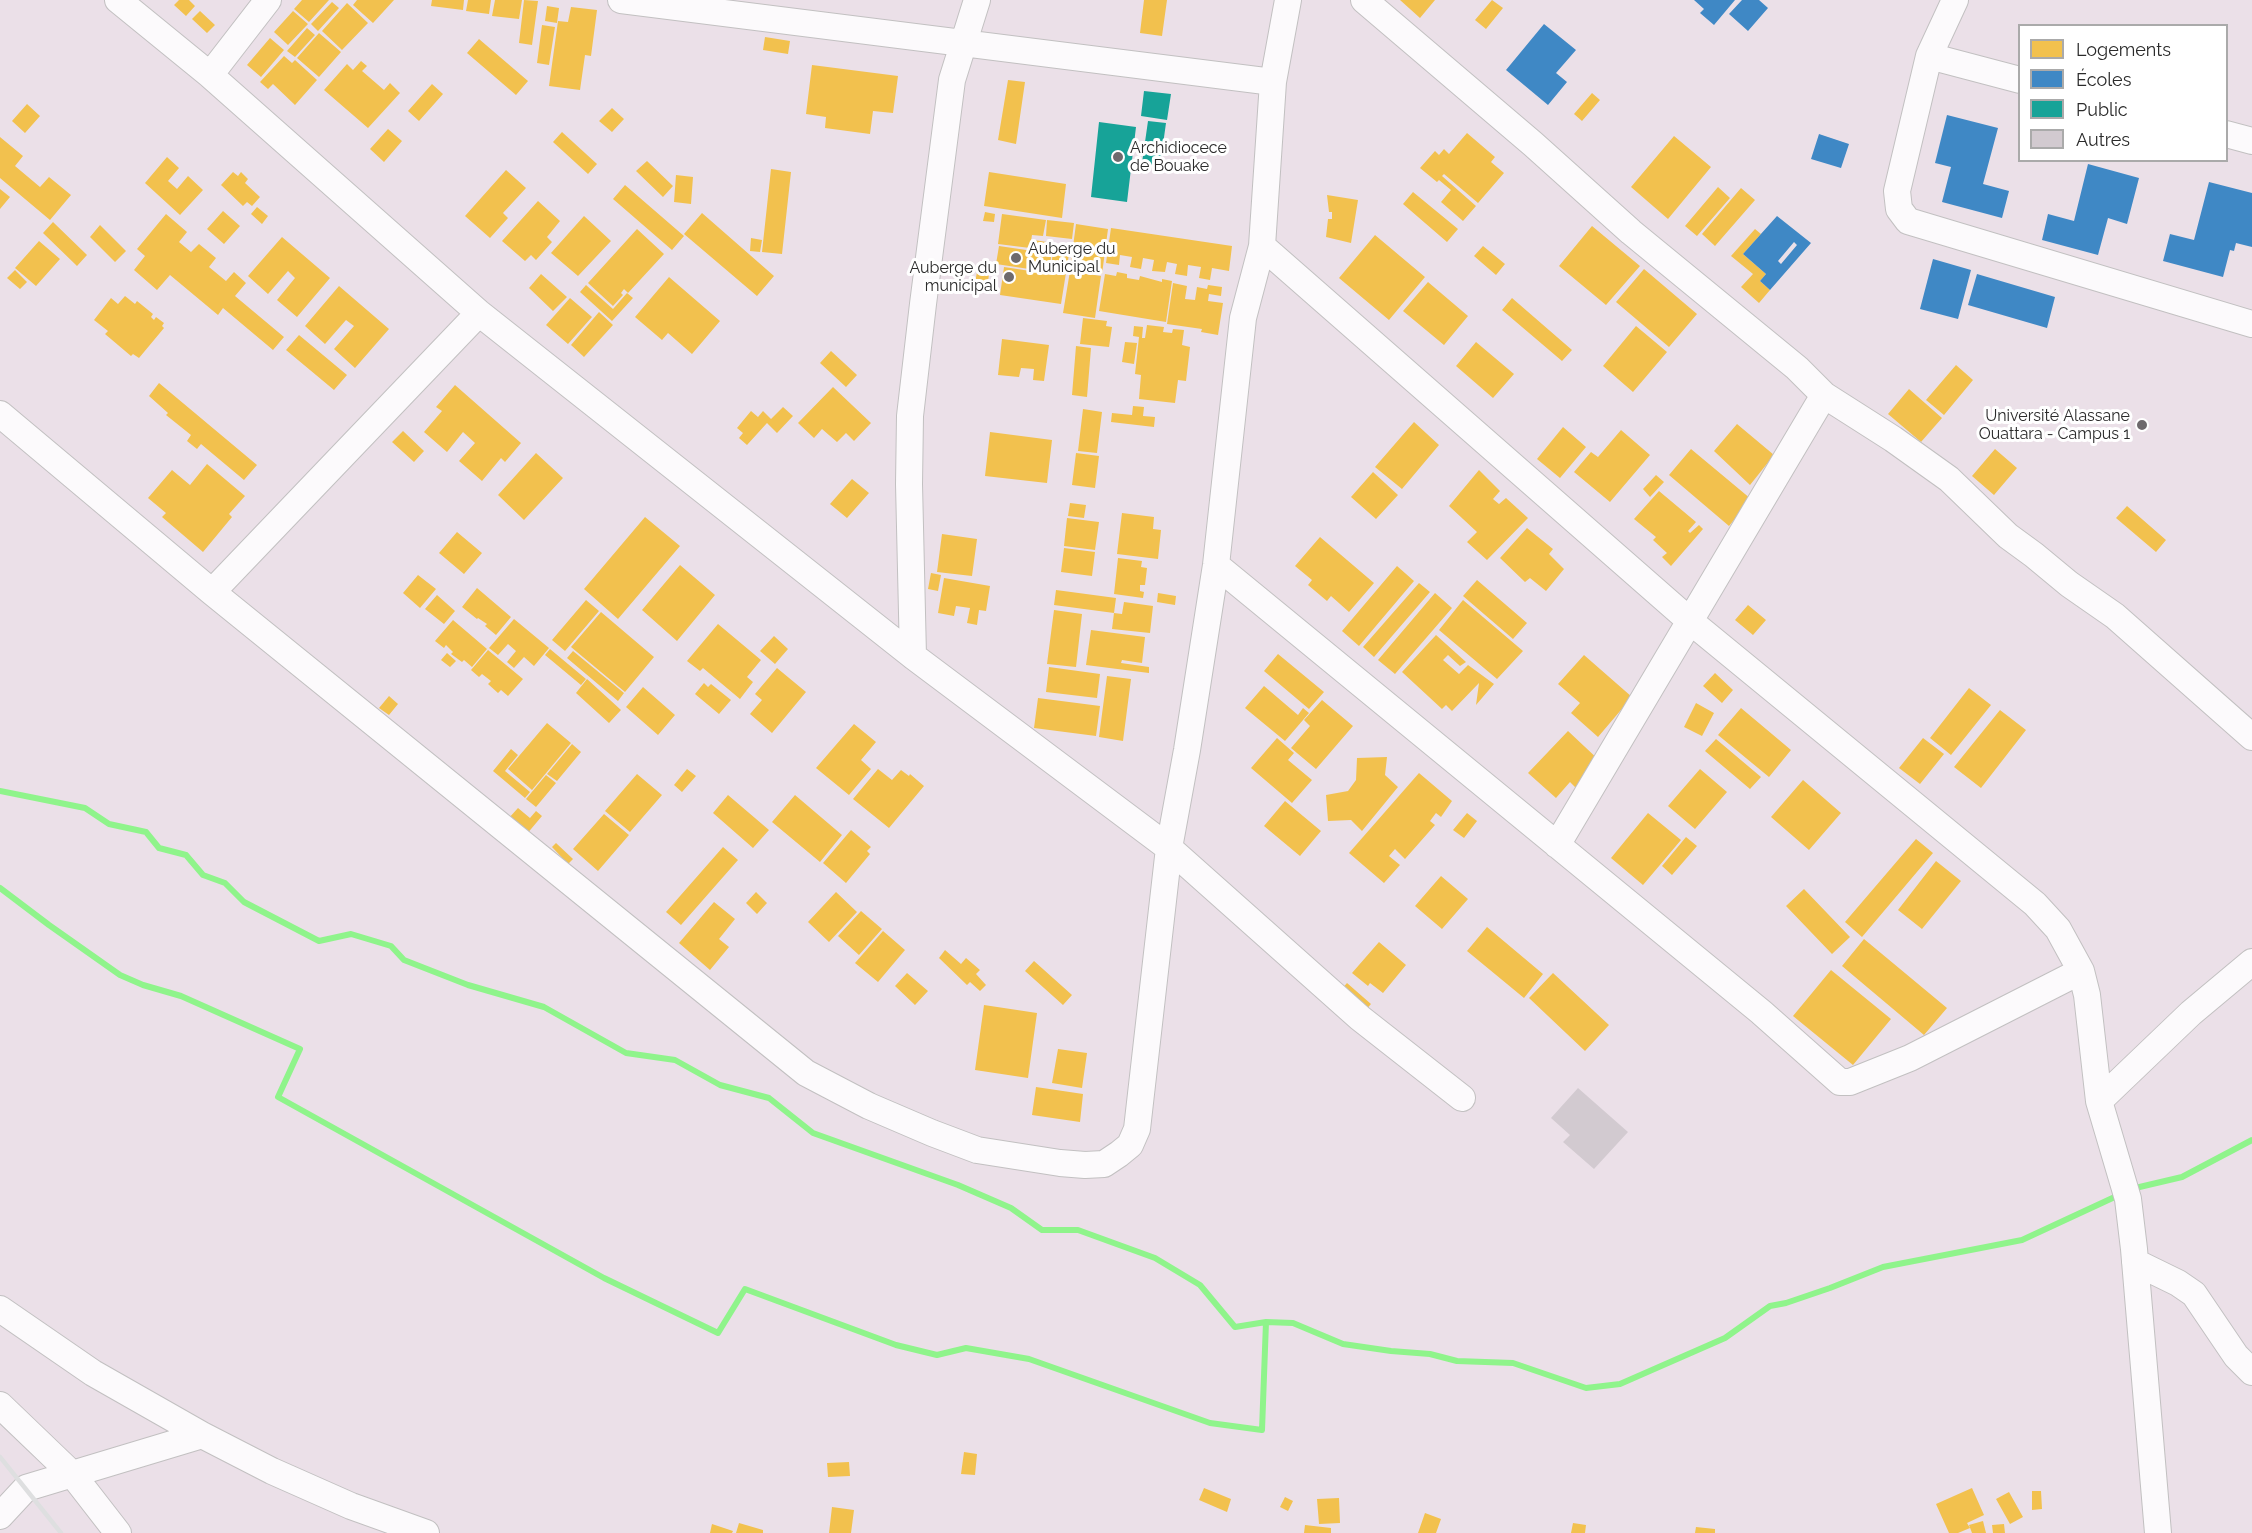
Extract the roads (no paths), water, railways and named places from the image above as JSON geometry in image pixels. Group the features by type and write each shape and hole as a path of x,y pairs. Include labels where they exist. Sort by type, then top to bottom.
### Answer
{"street":[{"path":"118,0 210,75 479,313 914,656 1169,848 1360,1018 1462,1098"},
{"path":"210,75 268,0"},
{"path":"621,0 1273,82"},
{"path":"914,656 909,484 910,416 952,80 977,0"},
{"path":"0,414 212,592 806,1073 869,1106 977,1150 1085,1166 1104,1164 1130,1145 1137,1129 1169,848 1216,565 1243,318 1262,246 1273,82 1288,0"},
{"path":"1364,0 1533,144 1567,176 1599,201 1631,232 1797,368 1824,395 1893,439 1949,479 2008,536 2069,584 2115,616 2252,737"},
{"path":"1955,0 1929,56 1897,191 1899,209 1908,221 2252,324"},
{"path":"1929,56 2018,80"},
{"path":"2228,135 2252,141"},
{"path":"1262,246 1690,621 2035,904 2058,929 2081,971 2099,1101 2125,1188 2135,1262 2158,1533"},
{"path":"212,592 479,313"},
{"path":"1557,845 1824,395"},
{"path":"1216,565 1761,1012 1840,1082 1850,1082 1910,1058 2081,971"},
{"path":"2099,1101 2191,1013 2252,962"},
{"path":"2135,1262 2178,1283 2194,1294 2236,1356 2252,1372"},
{"path":"0,1309 93,1373 202,1435 391,1527 426,1533"},
{"path":"0,1405 73,1475 118,1533"},
{"path":"0,1516 26,1488 202,1435"}],"waterway":[{"path":"0,791 85,808 109,824 146,832 159,848 186,855 203,875 225,883 244,902 319,941 351,934 391,946 404,960 468,985 544,1007 626,1053 675,1060 720,1085 769,1098 813,1133 958,1185 1011,1208 1042,1230 1078,1230 1155,1258 1200,1285 1235,1327 1266,1322 1293,1323 1343,1344 1430,1354 1457,1361 1513,1363 1586,1388 1620,1384 1725,1338 1770,1306 1830,1288 1883,1267 2022,1240 2119,1195"},
{"path":"0,888 120,975 143,985 181,996 300,1049 278,1097 604,1278 718,1333 745,1289 896,1345 937,1355 966,1348 1029,1359 1210,1423 1262,1430 1266,1322"},
{"path":"2131,1189 2182,1177 2252,1140"}],"railway":[{"path":"0,1457 61,1533"}],"place":[{"name":"Archidiocece de Bouake","path":"1118,157"},
{"name":"Auberge du Municipal","path":"1016,258"},
{"name":"Auberge du municipal","path":"1009,277"},
{"name":"Université Alassane Ouattara - Campus 1","path":"2142,425"}]}
